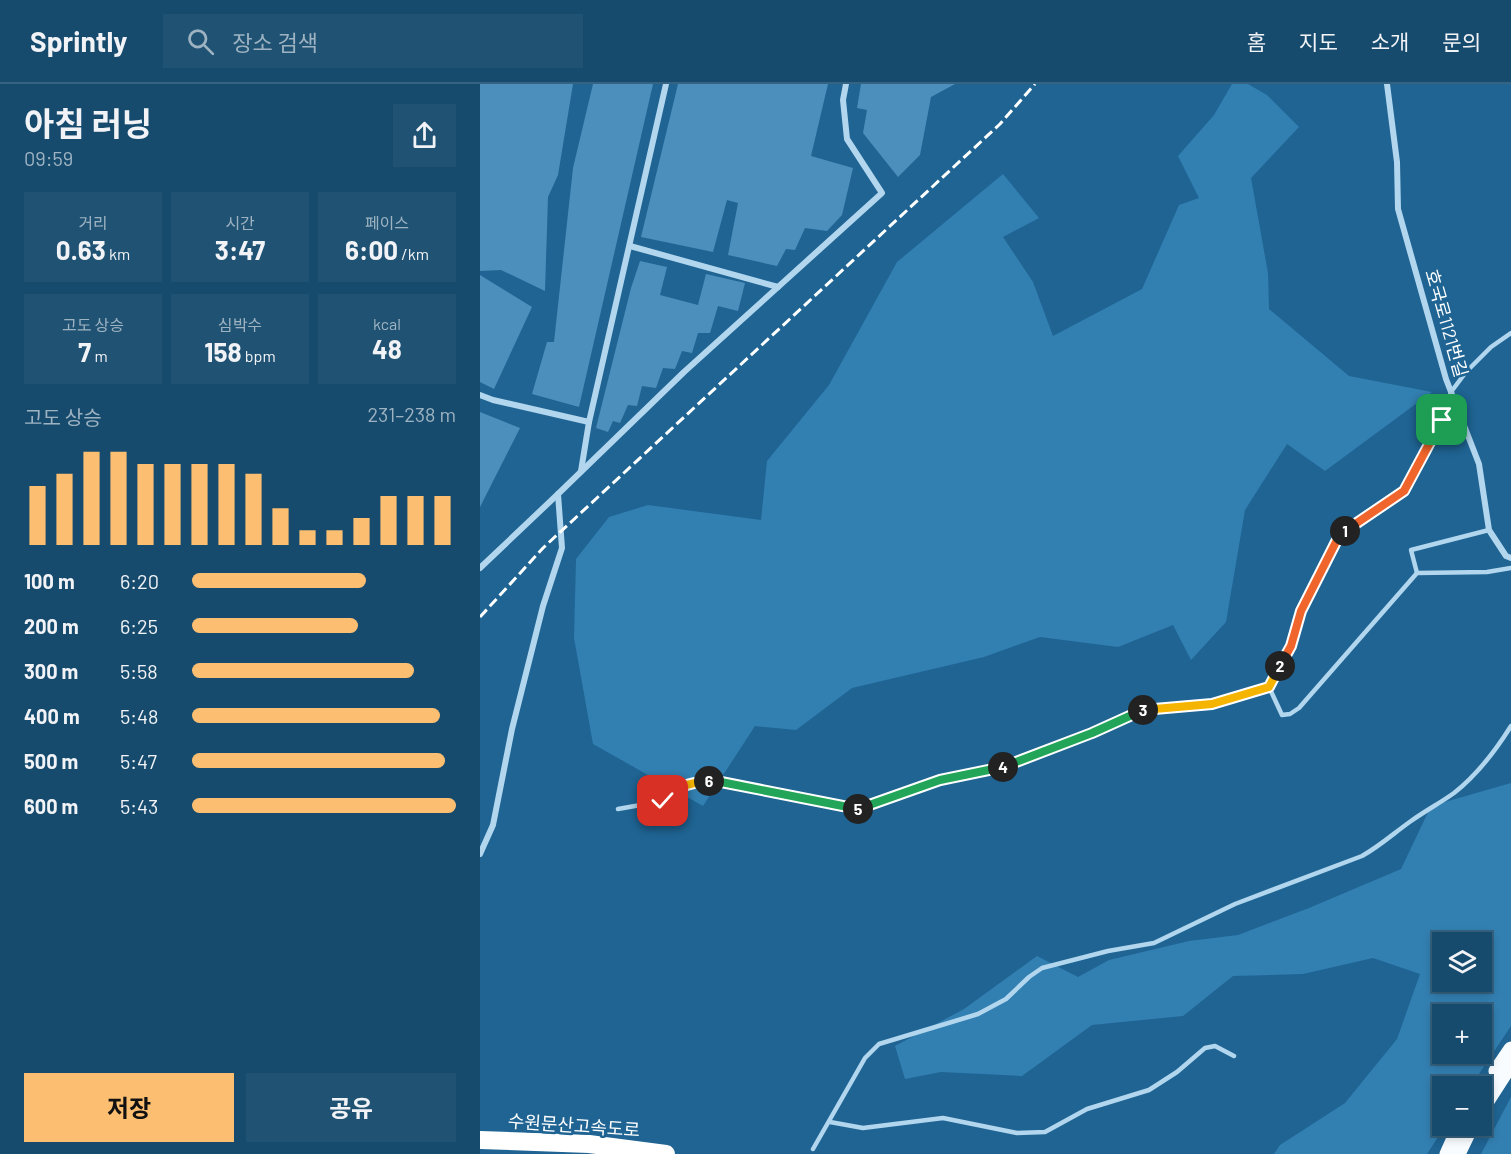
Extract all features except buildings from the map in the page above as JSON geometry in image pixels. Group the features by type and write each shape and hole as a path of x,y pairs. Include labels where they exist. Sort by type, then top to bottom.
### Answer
{"highway":[{"name":"수원문산고속도로","path":"480,1140 589,1144 666,1154"}],"main road":[{"path":"1492,1077 1511,1049"},
{"path":"1492,1093 1511,1064"},
{"path":"1447,1154 1455,1136"},
{"path":"1458,1154 1467,1136"}],"street":[{"path":"581,471 589,422 666,84"},
{"path":"480,568 684,372 882,193 848,139 843,100 846,84"},
{"name":"호국로1121번길","path":"1387,84 1397,162 1398,209 1446,379 1479,464 1489,530 1506,556 1511,558"},
{"path":"630,246 778,287"},
{"path":"480,395 589,422"},
{"path":"480,854 493,825 512,729 543,606 562,548 558,494"}],"lane":[{"path":"618,809 663,801 679,787 688,783 716,781 858,809 940,780 990,771 1017,763 1143,710 1212,704 1269,687 1291,646 1301,611 1339,536 1404,491 1442,420 1451,392 1491,347 1511,333"},
{"path":"1417,573 1411,550 1489,530"},
{"path":"1269,687 1282,715 1290,714 1299,708 1417,573 1487,572 1511,568"},
{"path":"813,1149 865,1058 879,1044 978,1014 1006,999 1042,968 1108,951 1154,943 1235,904 1362,856 1381,846 1410,822 1454,792 1501,743 1511,726"},
{"path":"830,1122 863,1128 943,1118 1017,1133 1045,1132 1087,1109 1149,1090 1177,1072 1205,1048 1215,1046 1234,1056"}],"shaded area":[{"path":"1232,84 1248,84 1267,95 1299,127 1251,178 1268,273 1269,309 1349,376 1432,392 1325,471 1287,444 1245,510 1226,622 1191,660 1173,625 1118,647 1040,637 984,657 852,688 796,730 755,726 703,806 593,744 574,638 576,559 609,517 648,505 761,520 767,461 829,385 897,262 1003,174 1039,218 1003,237 1033,282 1053,336 1142,289 1179,205 1199,198 1178,156 1214,115"},
{"path":"1511,783 1511,1026 1492,1054 1492,1004 1432,1004 1432,1064 1486,1064 1478,1076 1432,1076 1432,1136 1439,1136 1427,1154 1274,1154 1280,1145 1345,1103 1397,1039 1420,974 1373,958 1303,974 1233,976 1183,1016 1092,1025 1022,1076 941,1072 905,1079 895,1046 964,1009 1037,956 1078,977 1109,960 1189,941 1238,935 1401,869 1431,806"},
{"path":"1511,1097 1511,1154 1481,1154"}],"railway":[{"path":"480,617 543,548 1000,124 1035,84"}],"route":[{"path":"663,801 679,787 688,783 716,781 858,809 940,780 990,771 1017,763 1143,710 1212,704 1269,687 1291,646 1301,611 1339,536 1404,491 1442,420"}]}
